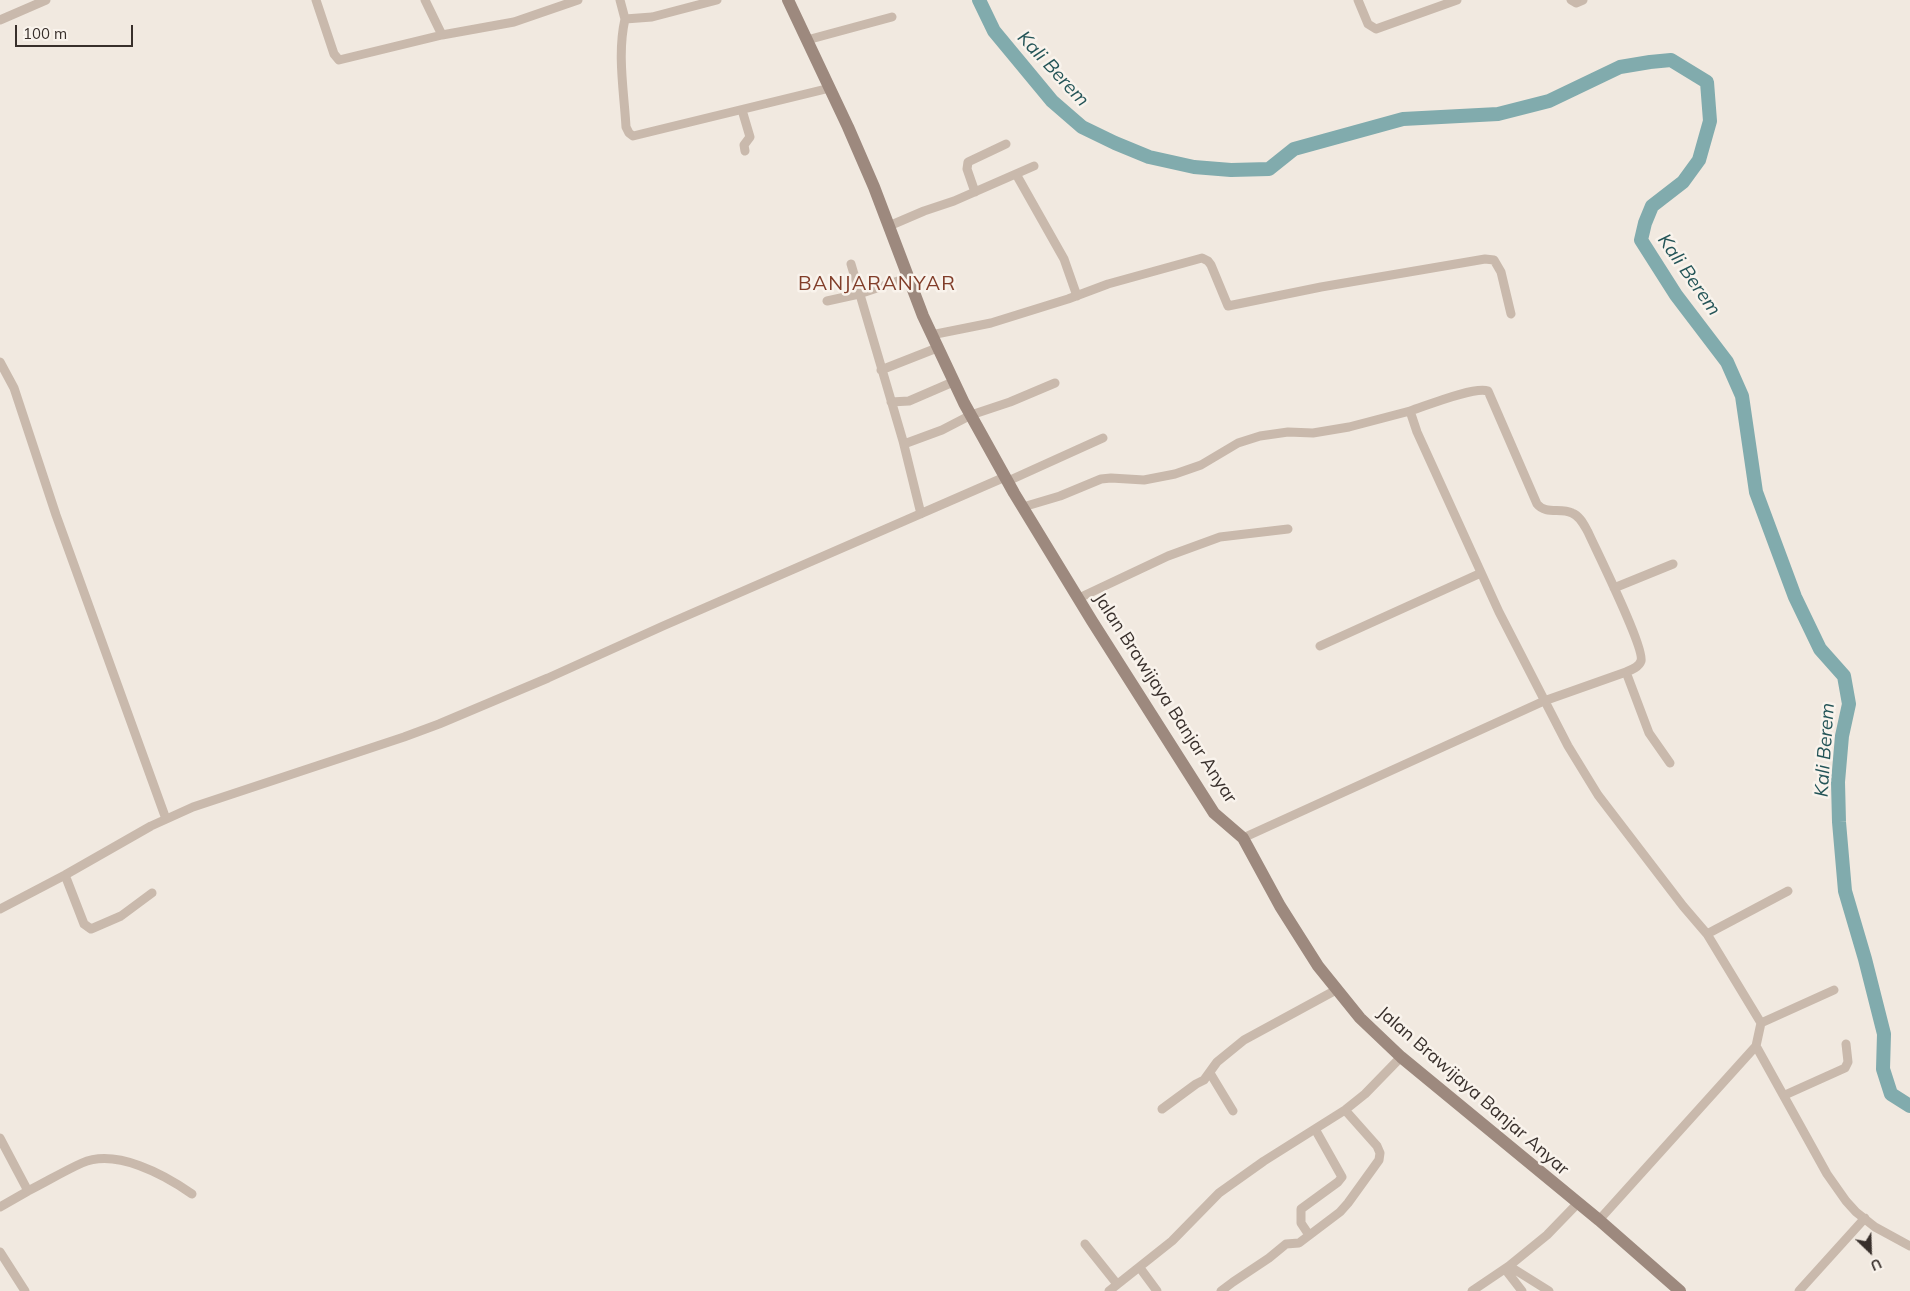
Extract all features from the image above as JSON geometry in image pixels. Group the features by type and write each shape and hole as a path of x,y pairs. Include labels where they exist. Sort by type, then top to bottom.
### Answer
{"street":[{"path":"0,20 46,0"},
{"path":"316,0 334,54 339,60 442,35 514,22 559,2 578,0"},
{"path":"425,0 442,35"},
{"path":"620,0 625,19 621,71 626,127 633,136 830,88"},
{"path":"625,19 652,17 717,0"},
{"name":"Jalan Brawijaya Banjar Anyar","path":"788,0 848,127 889,226 930,335 970,415 1023,507 1214,812 1243,838 1280,906 1318,966 1352,1010 1401,1057 1577,1204 1599,1220 1680,1291"},
{"path":"1358,0 1368,24 1376,29 1457,0"},
{"path":"1572,0 1576,3 1582,0"},
{"path":"806,40 892,17"},
{"path":"742,110 750,137 744,145 745,151"},
{"path":"975,192 967,170 968,162 1006,144"},
{"path":"889,226 1034,166"},
{"path":"1016,174 1060,251 1077,296"},
{"path":"930,335 991,323 1077,296 1108,284 1202,258 1211,265 1228,306 1321,287 1484,259 1494,260 1501,272 1511,314"},
{"path":"851,264 904,444 921,514"},
{"path":"828,301 860,294 907,278"},
{"path":"881,370 937,348"},
{"path":"0,362 14,388 56,515 166,819"},
{"path":"891,402 909,402 953,382"},
{"path":"904,444 942,430 970,415 1055,384"},
{"path":"1023,507 1060,496 1101,479 1144,480 1175,474 1201,465 1238,443 1260,436 1288,432 1313,433 1349,427 1410,411 1470,392 1488,390 1537,504 1542,510 1571,512 1579,518 1588,532 1634,634 1641,656 1639,664 1634,669 1544,701 1243,838"},
{"path":"1410,411 1417,432 1498,612 1564,739 1598,795 1683,906 1707,934 1761,1023 1756,1046 1599,1220"},
{"path":"0,909 166,819 193,807 439,724 921,514 1103,438"},
{"path":"1079,598 1168,556 1220,536 1288,530"},
{"path":"1614,588 1673,564"},
{"path":"1320,646 1481,573"},
{"path":"1626,672 1649,733 1670,763"},
{"path":"65,875 84,924 91,929 121,916 152,893"},
{"path":"1707,934 1788,891"},
{"path":"1162,1109 1204,1080 1217,1062 1244,1040 1336,990"},
{"path":"1761,1023 1834,990"},
{"path":"1785,1095 1845,1068 1848,1062 1846,1044"},
{"path":"1756,1046 1835,1187 1846,1201 1875,1227 1910,1246"},
{"path":"1109,1291 1172,1241 1219,1193 1345,1110 1365,1094 1401,1057"},
{"path":"1210,1073 1233,1111"},
{"path":"1222,1291 1286,1244 1299,1243 1348,1203 1379,1160 1380,1153 1377,1146 1345,1110"},
{"path":"1309,1235 1301,1223 1301,1208 1338,1182 1342,1177 1315,1129"},
{"path":"0,1138 28,1192"},
{"path":"0,1207 83,1162 97,1159 130,1163 146,1168 174,1181 192,1194"},
{"path":"1472,1291 1507,1268 1547,1235 1577,1204"},
{"path":"1799,1291 1865,1218"},
{"path":"1085,1244 1117,1284"},
{"path":"0,1252 25,1291"},
{"path":"1140,1268 1156,1291"},
{"path":"1507,1268 1522,1291"},
{"path":"1507,1268 1549,1291"}],"waterway":[{"name":"Kali Berem","path":"979,0 994,31 1052,101 1082,127 1149,157 1194,167 1231,170 1269,169 1294,149 1403,119 1498,114 1549,101 1620,67 1650,62 1671,60 1707,82 1710,121 1699,160 1683,182 1652,206 1641,240 1676,295 1727,362 1742,396 1756,492 1795,597 1820,649 1844,676 1849,704 1842,736 1838,782 1839,822 1845,891 1884,1034 1883,1069 1891,1094 1910,1106"}],"district":[{"name":"BANJARANYAR","path":"877,284"}]}
